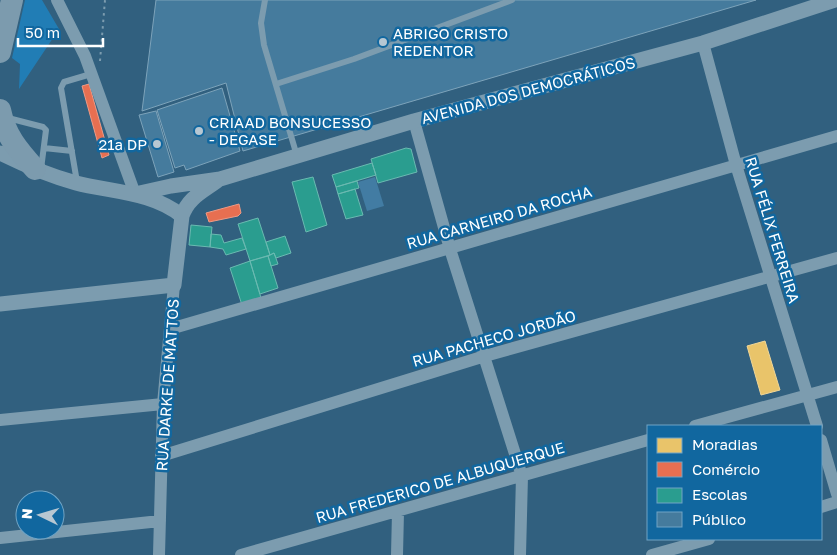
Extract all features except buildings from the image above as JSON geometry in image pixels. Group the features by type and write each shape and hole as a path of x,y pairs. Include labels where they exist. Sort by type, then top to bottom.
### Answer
{"highway":[{"path":"0,52 12,0"},
{"path":"1,114 13,145 38,170"}],"street":[{"name":"AVENIDA DOS DEMOCRÁTICOS","path":"135,194 171,186 220,179 414,121 703,43 836,0"},
{"path":"64,3 96,70 122,164 135,194"},
{"name":"RUA FÉLIX FERREIRA","path":"703,43 736,165 817,425"},
{"path":"414,121 450,249 522,476 520,555"},
{"name":"RUA CARNEIRO DA ROCHA","path":"170,329 837,136"},
{"name":"AVENIDA DOS DEMOCRÁTICOS","path":"0,153 38,170 77,183 135,194 168,207 182,216 190,200 220,179"},
{"name":"RUA DARKE DE MATTOS","path":"158,555 163,404 182,216"},
{"name":"RUA PACHECO JORDÃO","path":"161,456 485,356 837,258"},
{"path":"0,304 174,285"},
{"path":"698,425 807,394 837,388"},
{"path":"0,420 163,404"},
{"name":"RUA FREDERICO DE ALBUQUERQUE","path":"241,555 279,550 398,512 647,440"},
{"path":"822,443 837,494"},
{"path":"822,507 837,502"},
{"path":"397,555 398,512"},
{"path":"0,538 160,521"},
{"path":"652,555 705,540"}],"lane":[{"path":"265,0 261,15 262,34 297,156"},
{"path":"276,84 363,56 512,0"},
{"path":"77,183 62,84 96,70"},
{"path":"1,114 43,127 47,133 38,170"},
{"path":"44,148 72,152"}],"path":[{"path":"96,70 105,0"}],"shaded area":[{"path":"25,0 42,0 59,29 19,89 20,64 12,58"},
{"path":"375,177 384,206 367,211 358,182"}],"place":[{"name":"ABRIGO CRISTO REDENTOR","path":"383,42"},
{"name":"CRIAAD BONSUCESSO - DEGASE","path":"199,131"},
{"name":"21ª DP","path":"157,144"}]}
